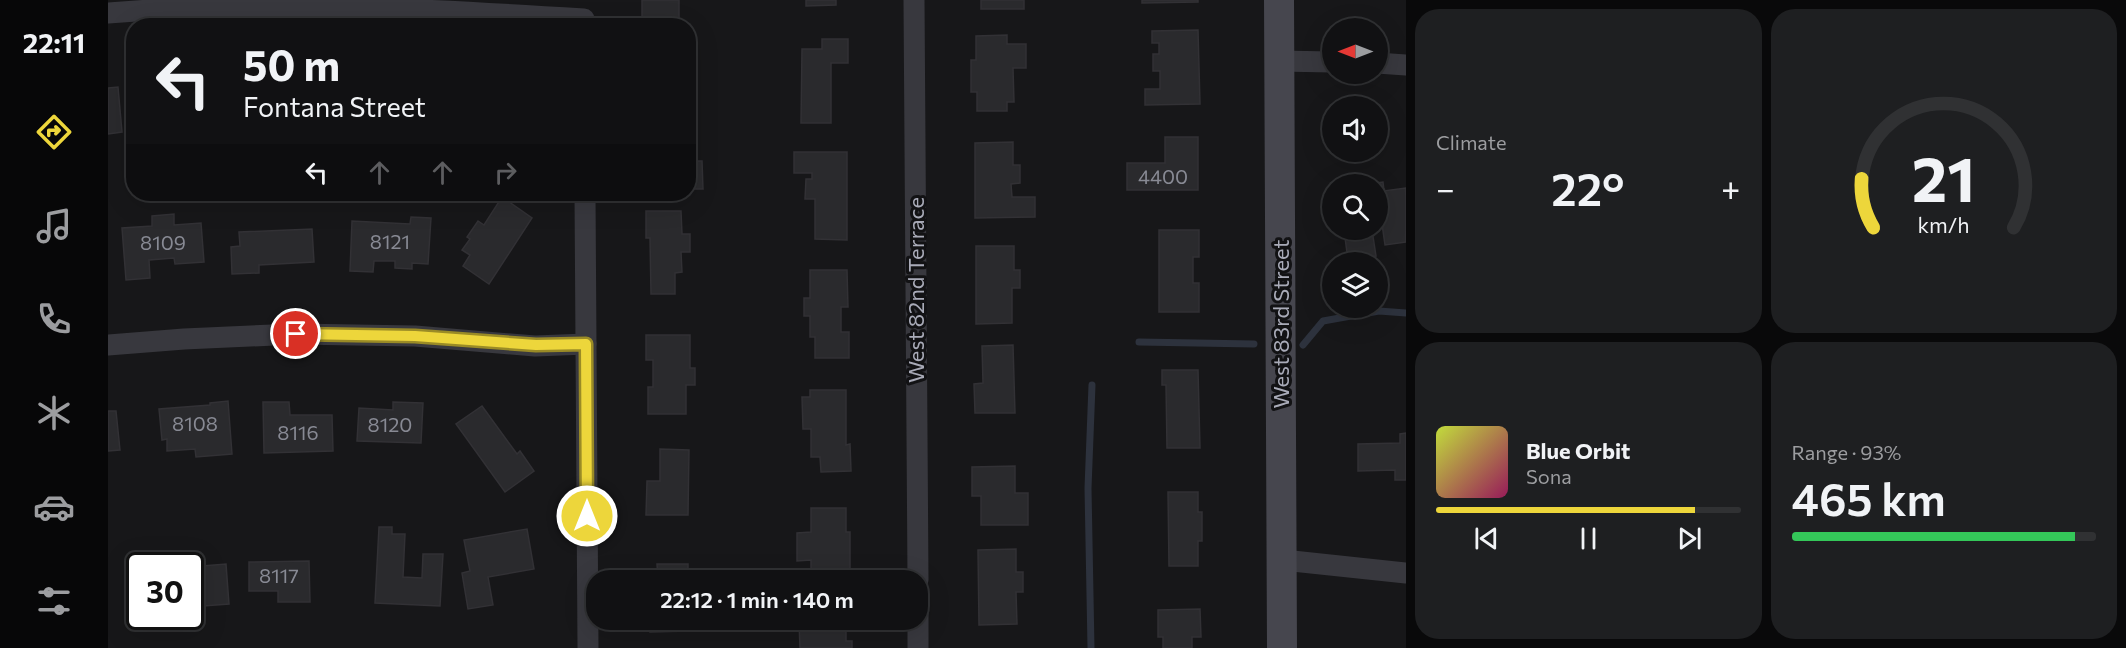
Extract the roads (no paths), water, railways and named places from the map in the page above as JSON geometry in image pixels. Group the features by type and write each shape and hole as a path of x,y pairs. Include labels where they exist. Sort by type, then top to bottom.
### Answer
{"street":[{"name":"West 82nd Terrace","path":"914,0 918,570"},
{"name":"West 83rd Street","path":"1278,0 1282,648"},
{"path":"108,13 255,5 583,15"},
{"path":"1279,61 1322,62"},
{"path":"1388,64 1406,65"},
{"path":"585,201 588,648"},
{"path":"108,345 296,334 415,336 536,345 586,344"},
{"path":"1283,560 1406,573"},
{"path":"918,630 918,648"}],"waterway":[{"path":"1303,345 1323,321 1379,311 1406,313"},
{"path":"1139,342 1254,344"},
{"path":"1091,648 1088,488 1092,385"}]}
